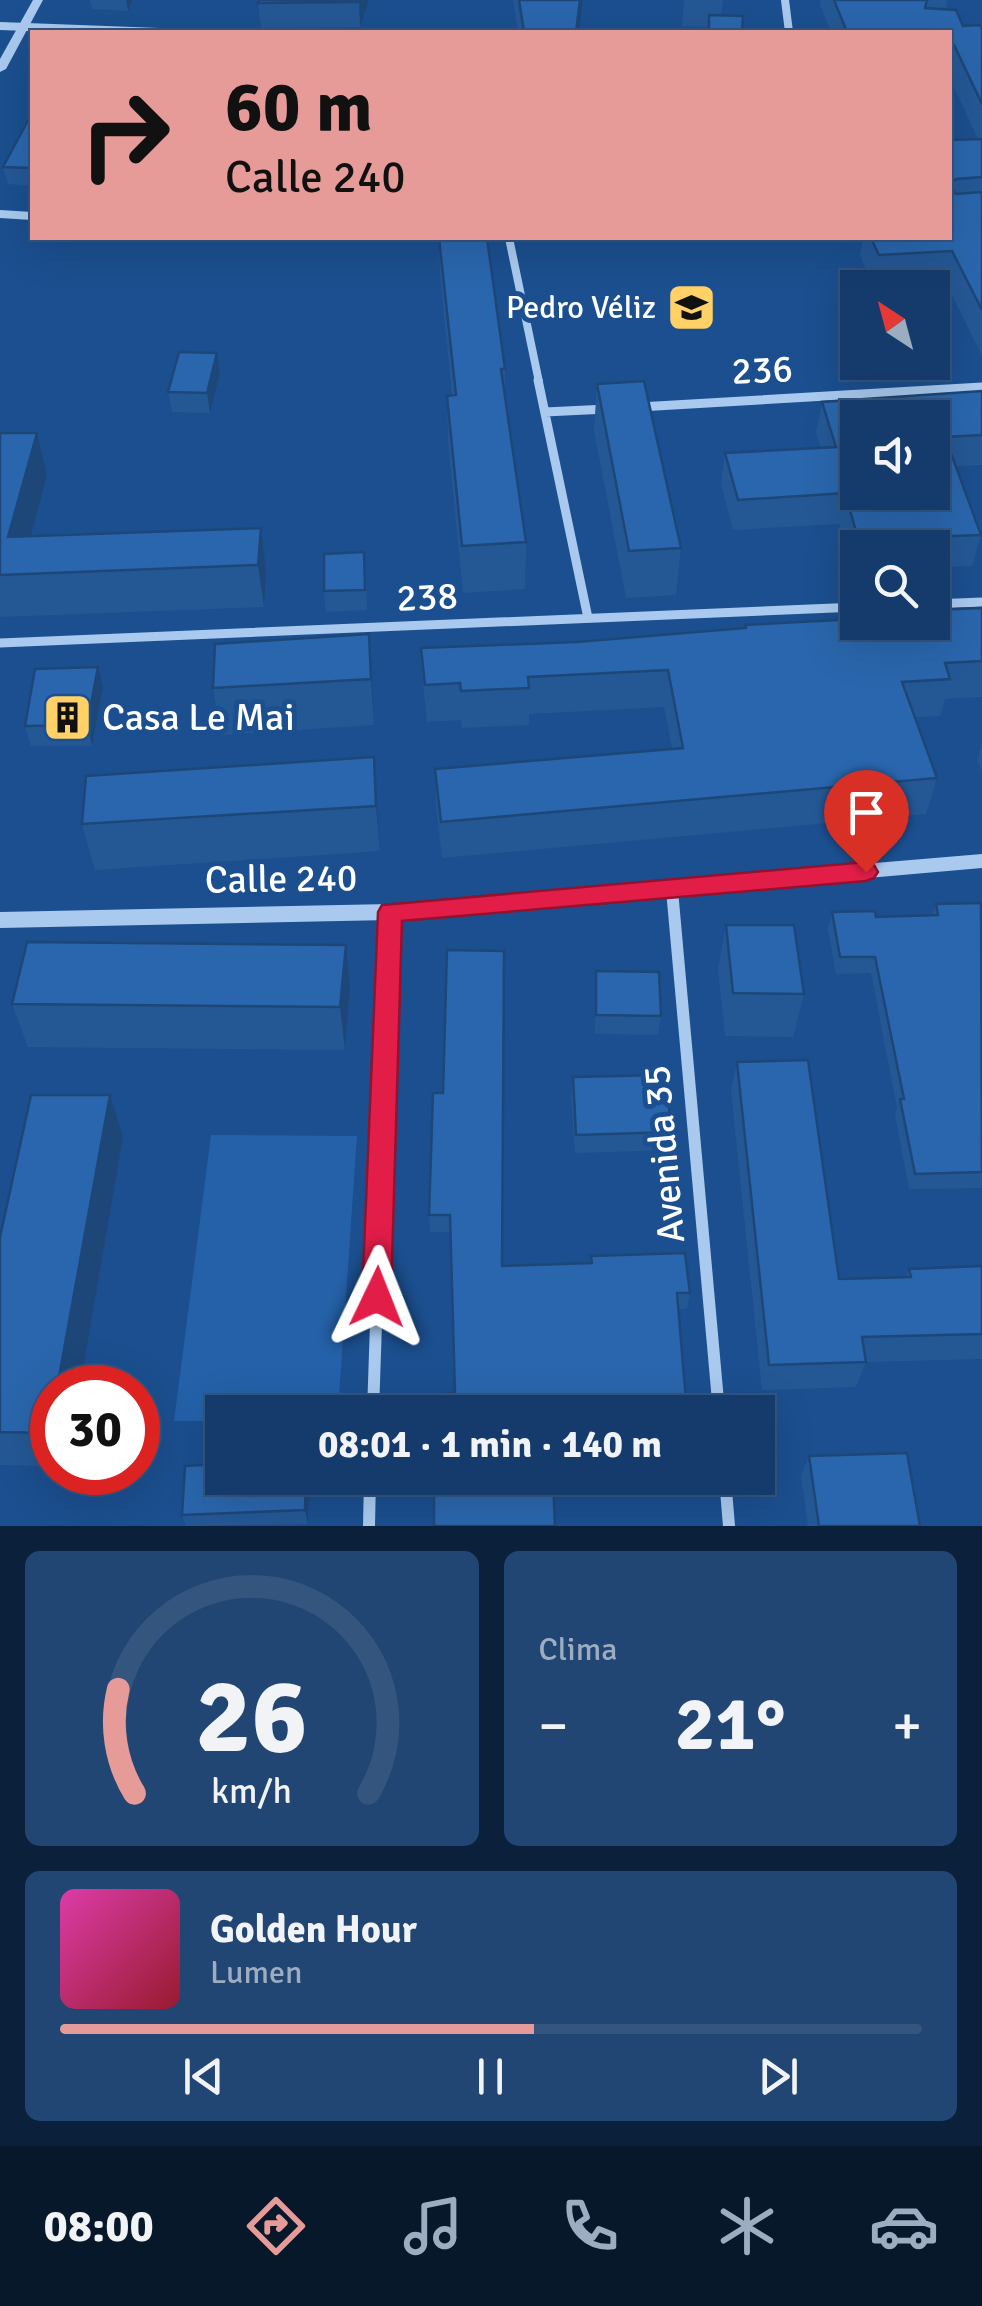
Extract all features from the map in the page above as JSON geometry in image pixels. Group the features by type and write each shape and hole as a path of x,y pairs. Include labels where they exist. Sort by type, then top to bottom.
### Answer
{"street":[{"path":"0,69 38,0"},
{"path":"785,0 789,30"},
{"path":"0,26 104,30"},
{"path":"0,214 30,216"},
{"path":"509,240 588,618"},
{"name":"236","path":"545,412 982,387"},
{"path":"950,603 982,602"},
{"name":"238","path":"0,642 840,608"},
{"name":"Calle 240","path":"0,920 390,912 982,861"},
{"name":"Avenida 35","path":"672,890 718,1395"},
{"path":"373,1395 390,912"},
{"path":"368,1526 369,1495"},
{"path":"726,1495 729,1526"}],"shaded area":[{"path":"211,1135 357,1136 339,1395 205,1395 205,1421 174,1421"}],"building":[{"path":"359,0 359,2 258,3"},
{"path":"519,0 580,0 576,30 524,30"},
{"path":"834,0 927,0 925,8 956,10 963,26 980,25 982,29 982,104 952,46 952,30 846,30"},
{"path":"709,15 743,16 742,30 709,30"},
{"path":"30,117 30,168 3,167"},
{"path":"982,139 982,177 956,179 952,183 952,140"},
{"path":"952,189 956,194 982,192 982,310 952,251 879,255 872,240 952,240"},
{"path":"439,240 487,240 526,542 462,546 447,396 456,395"},
{"path":"179,352 217,353 207,393 168,392"},
{"path":"644,381 681,548 629,551 597,384"},
{"path":"982,391 982,435 950,437 950,400 851,400"},
{"path":"840,401 840,493 738,500 725,453 836,447 822,402"},
{"path":"0,433 37,433 8,537 261,528 258,565 0,575"},
{"path":"950,451 981,535 950,536 950,530 856,530 850,510 950,510"},
{"path":"364,552 365,590 324,591 324,554"},
{"path":"982,608 982,661 945,663 950,679 902,682 937,778 441,822 435,769 683,748 668,670 528,677 529,688 461,691 460,683 425,685 421,648 577,642 840,620 840,640 950,640 950,609"},
{"path":"369,634 371,679 213,688 215,644"},
{"path":"98,667 87,725 25,726 35,669"},
{"path":"374,757 376,806 82,824 86,776"},
{"path":"981,903 982,1172 915,1174 875,957 840,957 832,912 875,911 876,917 938,915 936,904"},
{"path":"726,925 794,925 804,994 733,993"},
{"path":"27,942 346,945 340,1007 12,1004"},
{"path":"447,950 504,951 502,1266 592,1263 591,1256 685,1253 690,1293 677,1293 686,1395 449,1395 455,1393 450,1215 429,1215 433,1093 443,1093"},
{"path":"596,971 659,972 661,1016 596,1015"},
{"path":"808,1060 839,1279 911,1277 909,1269 982,1266 982,1334 862,1337 866,1362 769,1365 737,1062"},
{"path":"665,1075 672,1132 576,1135 573,1077"},
{"path":"31,1095 110,1095 61,1365 30,1365 30,1433 0,1432 0,1237"},
{"path":"907,1453 920,1526 819,1526 809,1456"},
{"path":"205,1465 205,1495 305,1495 305,1510 182,1515 185,1466"},
{"path":"434,1495 554,1495 555,1526 434,1526"}],"place":[{"name":"Pedro Véliz","path":"691,307"},
{"name":"Casa Le Mai","path":"67,717"}],"route":[{"path":"377,1297 390,912 866,872"}]}
